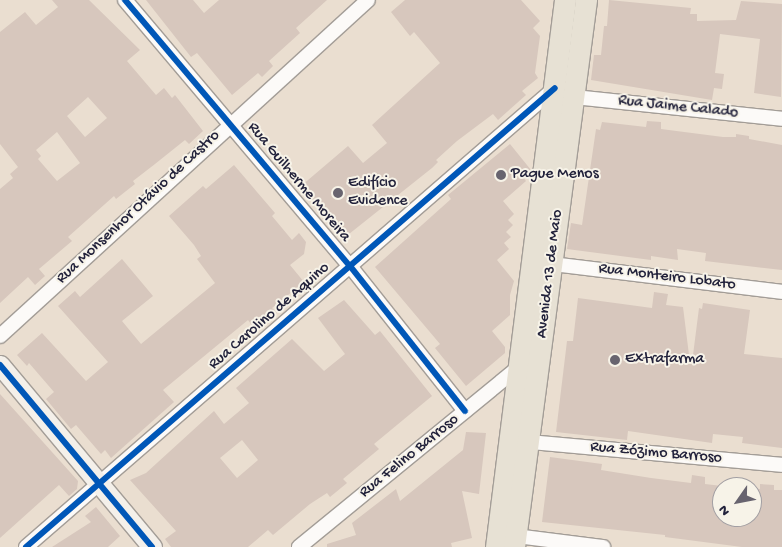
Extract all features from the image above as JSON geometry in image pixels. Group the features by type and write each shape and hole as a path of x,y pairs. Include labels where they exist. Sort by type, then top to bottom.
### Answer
{"main road":[{"name":"Avenida 13 de Maio","path":"515,542 530,442 586,0"},
{"name":"Avenida 13 de Maio","path":"496,547 555,88 561,4"}],"street":[{"name":"Rua Guilherme Moreira","path":"125,0 350,266 465,411"},
{"name":"Rua Monsenhor Otávio de Castro","path":"0,336 368,0"},
{"name":"Rua Carolino de Aquino","path":"26,547 555,88"},
{"name":"Rua Jaime Calado","path":"574,97 782,116"},
{"name":"Rua Monteiro Lobato","path":"552,264 782,292"},
{"path":"0,365 152,547"},
{"name":"Rua Felino Barroso","path":"299,547 520,366"},
{"name":"Rua Zózimo Barroso","path":"530,442 782,465"},
{"path":"515,542 603,547"}],"building":[{"path":"52,0 89,0 140,50 127,61 156,95 164,88 172,98 175,95 203,131 189,144 185,140 133,181 135,184 116,199 114,196 68,237 72,241 39,269 45,276 35,285 28,277 0,303 0,189 13,178 10,174 18,167 0,144 0,32 25,12 36,25 58,7","holes":["88,97 107,118 85,137 67,116","57,132 80,163 57,181 38,159 41,156 36,150"]},
{"path":"146,0 193,0 204,13 219,0 327,0 296,28 300,33 269,61 273,66 262,77 258,73 232,95 197,53 191,57"},
{"path":"405,0 521,0 540,21 533,28 540,36 535,73 538,78 522,91 526,95 498,120 493,114 457,141 436,160 438,162 432,168 344,238 301,186 348,146 363,163 387,143 372,125 440,63 414,32 410,36 391,12"},
{"path":"609,0 691,8 690,14 697,14 697,21 736,20 741,1 782,4 781,97 754,93 760,39 720,34 715,73 724,74 722,89 714,88 712,100 591,80 594,55 601,55 604,26 607,26"},
{"path":"647,121 661,122 661,129 723,137 736,137 736,134 749,136 749,139 782,145 782,270 705,261 706,253 677,249 678,260 651,256 651,260 567,249 571,223 582,225 596,129 600,130 602,122 646,127"},
{"path":"510,144 531,170 523,177 526,181 503,201 514,214 508,220 513,225 506,232 511,237 504,243 509,249 497,260 514,281 510,295 510,315 492,331 505,347 505,353 466,386 435,348 440,344 375,267 451,199 448,195"},
{"path":"234,165 275,213 272,216 292,240 299,233 306,242 304,254 290,265 304,282 272,308 277,313 256,331 248,320 163,390 174,402 111,458 105,450 101,454 76,425 71,429 46,399 54,392 29,363 27,366 17,355 42,333 86,381 108,362 58,306 75,291 80,297 122,259 153,296 122,321 141,344 215,283 197,259 201,256 194,245 169,216 203,186 206,189"},
{"path":"654,292 668,294 666,305 683,307 689,355 693,355 699,308 702,309 703,303 750,310 744,354 782,358 782,448 742,443 743,437 713,434 712,443 628,431 627,440 556,432 567,341 573,341 578,298 652,308"},
{"path":"344,300 375,335 380,331 432,396 374,444 379,449 343,479 347,483 330,497 327,493 310,504 273,535 268,530 248,547 171,547 165,539 176,531 130,480 146,473 214,411 224,424 249,403 236,388 292,339 324,371 345,354 318,318","holes":["242,440 258,460 237,478 220,458"]},
{"path":"0,394 78,481 77,489 69,496 59,485 0,538"},
{"path":"466,432 486,433 479,494 462,491 472,538 451,543 452,547 327,547 327,544 356,535 352,523 396,489 400,501 463,450"},
{"path":"550,457 602,464 601,470 651,478 691,483 692,475 705,477 705,484 712,485 712,527 762,527 762,484 774,485 774,490 782,490 782,547 742,547 665,537 665,535 542,522"},
{"path":"96,507 120,536 108,547 52,547 91,522 85,516"}],"cycle path":[{"path":"125,0 350,266 465,411"},
{"path":"26,547 555,88"},
{"path":"0,365 152,547"}],"place":[{"name":"Pague Menos","path":"501,175"},
{"name":"Edifício Evidence","path":"338,193"},
{"name":"Extrafarma","path":"615,360"}]}
